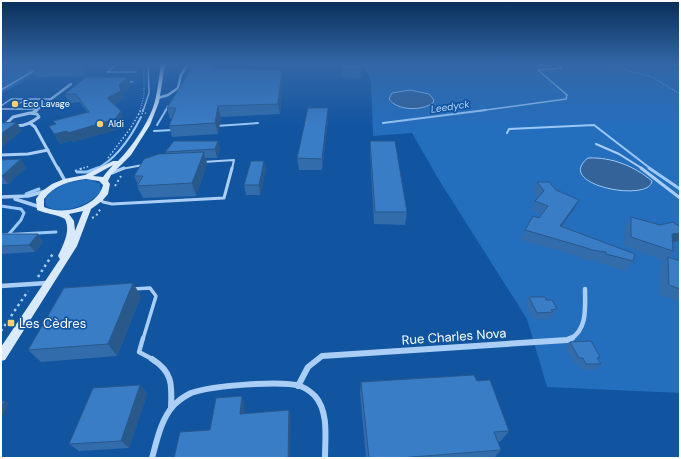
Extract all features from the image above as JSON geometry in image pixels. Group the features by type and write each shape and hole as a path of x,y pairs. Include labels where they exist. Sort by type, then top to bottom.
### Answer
{"street":[{"path":"31,113 39,116 30,123 16,126 6,123 15,117 31,113 69,85"},
{"path":"3,197 26,201 46,211 60,213 74,211 90,205 100,198 107,189 106,178 133,148 149,121 158,98 160,85"},
{"path":"158,98 168,95 178,88 179,85"},
{"path":"30,123 35,126 65,181"},
{"path":"86,177 110,165 133,148"},
{"path":"1,155 24,154 48,150"},
{"path":"3,197 31,195 50,189 65,181 86,177 106,178"},
{"path":"40,207 40,199 50,189"},
{"path":"1,356 47,283 73,246 80,232 86,210 90,205"},
{"path":"47,283 64,252 72,229 70,219 60,213"},
{"path":"1,286 47,283"},
{"name":"Rue Charles Nova","path":"298,386 312,363 319,357 326,355 561,341 574,338 579,334 583,324 585,289"},
{"path":"152,359 161,365 170,376 172,384 170,408"},
{"path":"152,458 160,427 170,408 184,396 200,390 278,384 298,386 312,394 322,408 325,458"}],"lane":[{"path":"1,108 11,99 50,99"},
{"path":"12,109 26,99"},
{"path":"1,108 37,109"},
{"path":"596,144 631,160 680,198"},
{"path":"100,198 103,202 112,204 224,198 234,160 195,162"},
{"path":"106,178 130,166 149,164"},
{"path":"128,289 150,288 156,296 139,352 152,359"}],"path":[{"path":"138,114 144,95 143,85"},
{"path":"666,85 680,94"}],"shaded area":[{"path":"1,85 16,85 1,94"},
{"path":"371,85 680,85 680,393 547,387 527,319 439,180 412,133 373,136"},
{"path":"410,90 429,94 434,100 433,103 423,107 404,108 393,103 389,99 392,93"},
{"path":"588,158 614,161 638,171 652,181 647,187 636,190 622,191 606,188 592,183 583,176 581,168"},
{"path":"82,180 92,180 100,184 101,191 90,201 75,208 60,210 52,209 46,206 45,200 51,191 66,184"}],"building":[{"path":"76,85 119,85 121,91 107,98 121,111 115,119 68,133 67,131 54,134 49,126 56,124 53,121 89,112 76,94 65,94"},
{"path":"181,85 280,85 278,104 218,106 215,123 169,126 176,108 167,108"},
{"path":"308,108 328,108 322,159 297,158"},
{"path":"17,122 1,134 1,123"},
{"path":"174,141 218,141 215,149 165,152"},
{"path":"370,141 395,141 407,212 375,212"},
{"path":"204,152 192,183 137,186 143,176 134,176 144,159 159,154"},
{"path":"21,159 2,176 1,176 1,160"},
{"path":"251,161 264,161 259,185 244,185"},
{"path":"537,182 549,182 556,190 579,200 560,226 635,254 633,261 606,254 606,252 592,250 525,230 533,216 539,218 548,206 535,201 544,191"},
{"path":"631,217 660,225 673,222 680,227 680,233 672,234 673,251 631,237"},
{"path":"1,234 38,234 29,245 1,246"},
{"path":"668,257 680,261 680,289 669,285"},
{"path":"133,283 108,344 28,350 64,288"},
{"path":"529,297 545,297 546,300 552,300 557,309 551,310 553,312 537,313"},
{"path":"591,341 600,357 597,358 601,364 586,364 583,358 579,358 570,342"},
{"path":"474,375 477,381 490,380 509,431 494,432 501,450 399,458 369,458 361,382"},
{"path":"140,385 121,441 69,444 93,388"},
{"path":"242,396 240,414 289,410 288,458 174,458 180,432 210,430 216,398"},
{"path":"1,401 5,401 1,407"}],"waterway":[{"path":"1,90 9,85"},
{"path":"143,110 149,93 149,85"},
{"name":"Leedyck","path":"478,111 566,99 567,95 556,85"},
{"path":"165,111 168,106"},
{"path":"157,125 166,110"},
{"name":"Leedyck","path":"383,123 486,110"},
{"path":"98,168 104,165 123,147 141,117"},
{"path":"216,126 258,123"},
{"path":"507,133 509,129 594,125 651,169"},
{"path":"154,131 173,130"},
{"path":"77,172 87,172 98,168"},
{"path":"649,168 680,189"},
{"path":"26,194 39,189"},
{"path":"1,206 21,209 24,213 21,220 9,234"},
{"path":"1,235 56,232"}],"place":[{"name":"Eco Lavage","path":"15,104"},
{"name":"Aldi","path":"100,124"},
{"name":"Les Cèdres","path":"11,323"}]}
